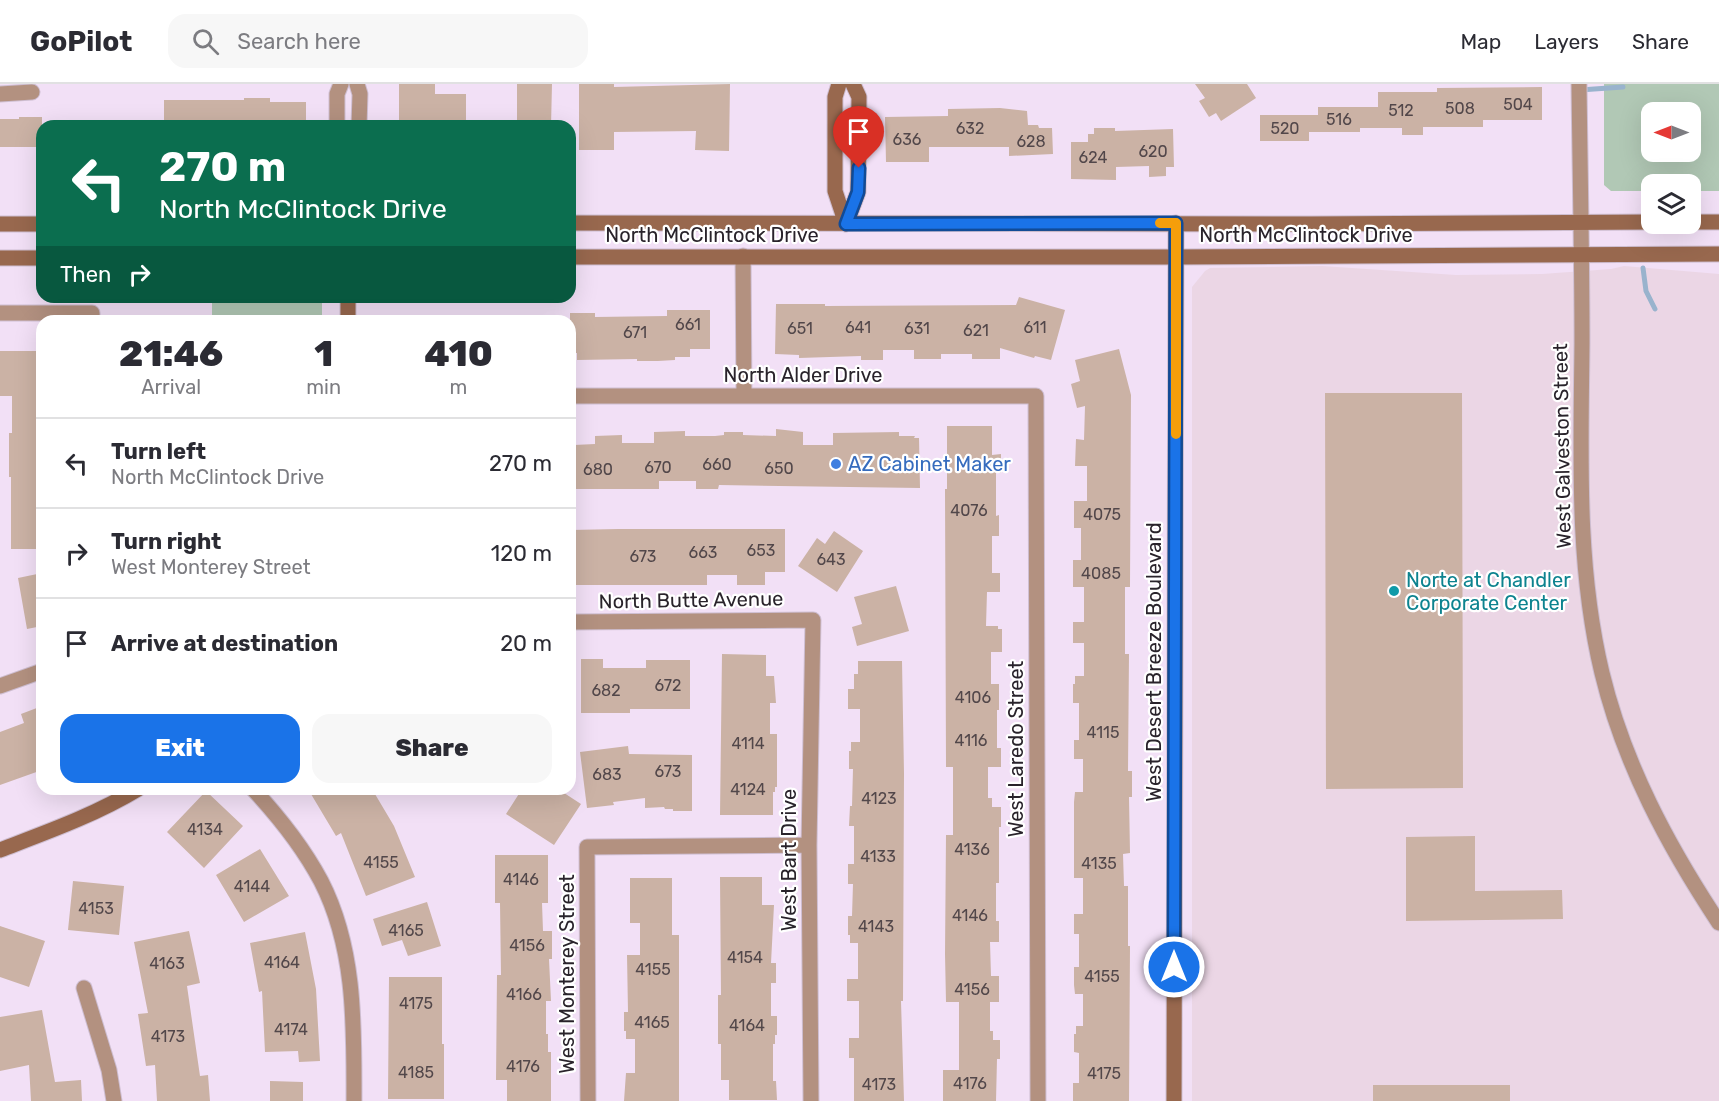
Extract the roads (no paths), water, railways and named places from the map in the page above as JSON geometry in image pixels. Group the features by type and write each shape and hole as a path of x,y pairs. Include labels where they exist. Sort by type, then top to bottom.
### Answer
{"main road":[{"path":"839,84 835,97 835,191 846,224"},
{"path":"846,224 858,192 859,97 853,84"},
{"name":"North McClintock Drive","path":"576,223 1641,222"},
{"path":"1701,222 1719,222"},
{"name":"West Desert Breeze Boulevard","path":"1174,1101 1176,223"},
{"path":"0,224 36,224"},
{"name":"North McClintock Drive","path":"576,256 1176,257 1719,254"},
{"path":"0,258 36,258"},
{"path":"0,850 70,823 128,795"}],"street":[{"path":"337,120 337,94 341,84"},
{"path":"357,84 360,94 359,120"},
{"name":"West Galveston Street","path":"1579,84 1582,222 1581,507 1587,588 1598,652 1614,714 1642,786 1668,842 1719,923"},
{"path":"0,94 32,92"},
{"path":"743,256 744,396"},
{"path":"0,313 46,315"},
{"name":"North Alder Drive","path":"576,396 1036,396"},
{"name":"West Laredo Street","path":"1036,396 1038,1101"},
{"name":"North Butte Avenue","path":"576,622 813,620"},
{"name":"West Bart Drive","path":"811,1101 809,845 813,620"},
{"path":"0,687 36,672"},
{"path":"258,795 301,847 322,882 336,919 347,960 352,992 354,1101"},
{"name":"West Monterey Street","path":"588,1101 588,847 809,845"},
{"path":"84,988 109,1070 114,1101"}],"waterway":[{"path":"1580,90 1623,87"},
{"path":"1643,268 1646,291 1655,309"}],"place":[{"name":"AZ Cabinet Maker","path":"836,464"},
{"name":"Norte at Chandler Corporate Center","path":"1394,591"}]}
